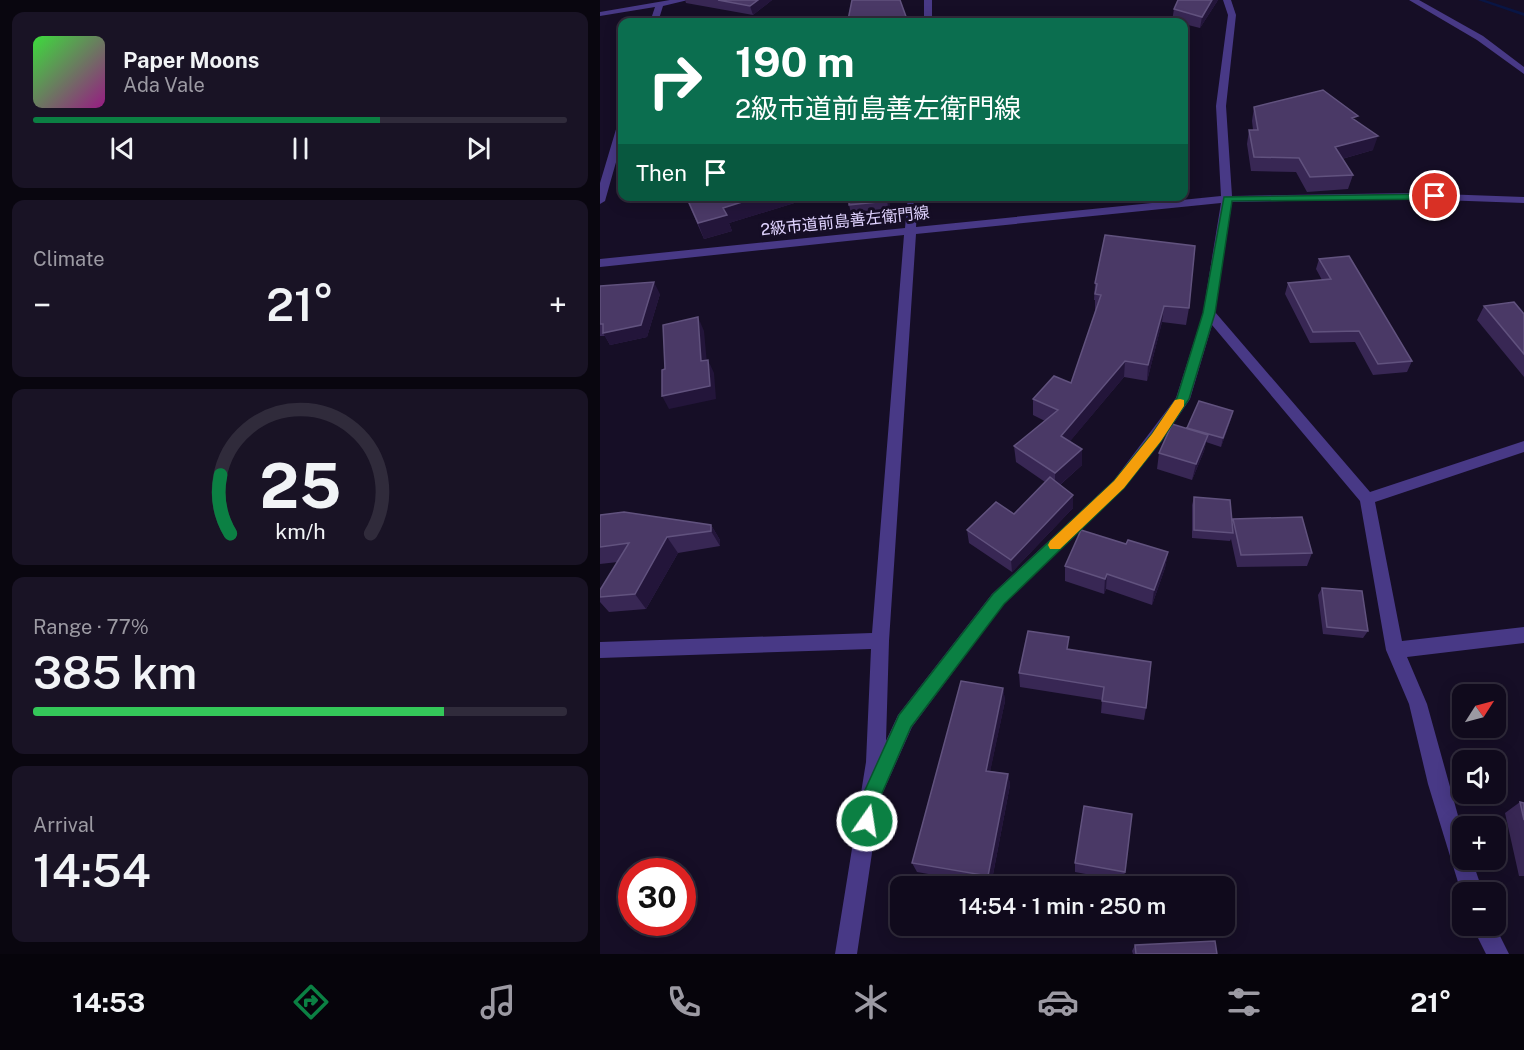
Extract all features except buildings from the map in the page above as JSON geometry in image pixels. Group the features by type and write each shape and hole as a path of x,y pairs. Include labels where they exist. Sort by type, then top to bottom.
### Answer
{"street":[{"path":"600,14 659,6 684,0"},
{"path":"928,0 928,18"},
{"path":"870,799 905,721 998,599 1119,484 1156,438 1183,399 1209,313 1227,199 1221,106 1232,15 1227,0"},
{"path":"1413,0 1480,38 1524,71"},
{"path":"655,18 659,6"},
{"path":"600,201 618,140"},
{"name":"2級市道前島善左衛門線","path":"600,263 1227,199 1413,196 1524,200"},
{"path":"846,954 876,762 880,640 913,201"},
{"path":"1209,313 1367,499 1395,650 1418,704 1438,784 1469,882"},
{"path":"1367,499 1524,446"},
{"path":"1395,650 1524,635"},
{"path":"600,650 880,640"},
{"path":"1488,936 1498,954"}],"waterway":[{"path":"1480,0 1524,15"}],"slow traffic":[{"path":"1055,545 1119,484 1156,438 1180,403"}],"route":[{"path":"867,821 870,799 905,721 998,599 1119,484 1156,438 1183,399 1209,313 1227,199 1435,196"}]}
